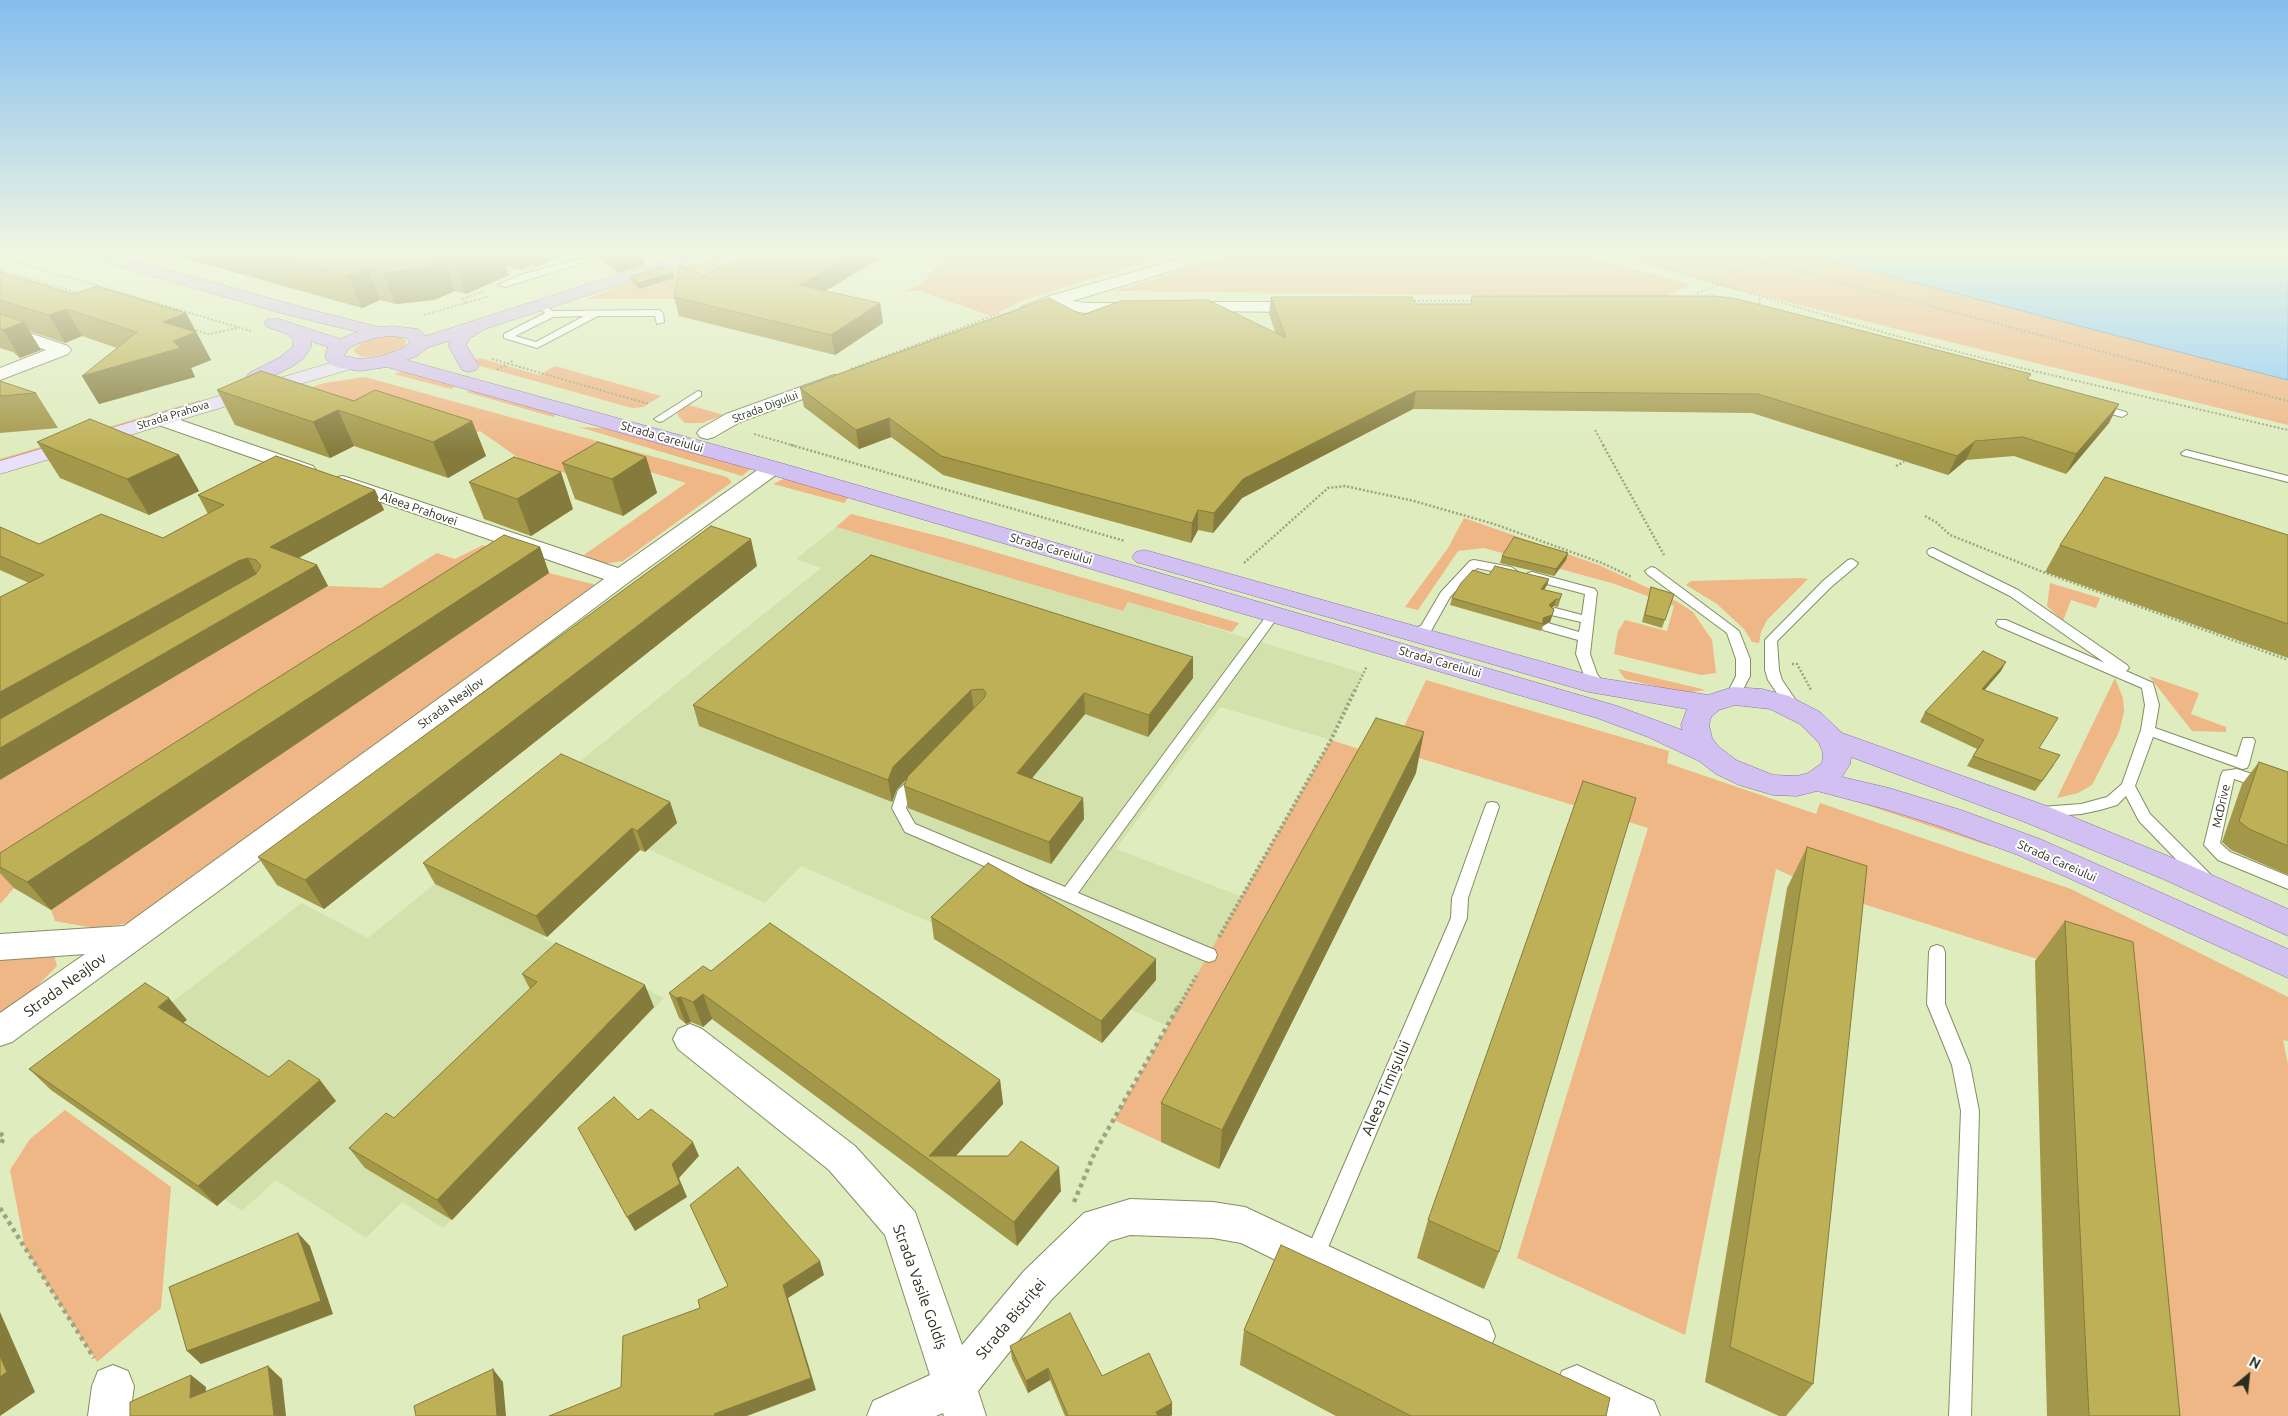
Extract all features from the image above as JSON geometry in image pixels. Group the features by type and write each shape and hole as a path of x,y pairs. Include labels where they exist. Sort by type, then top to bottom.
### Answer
{"main road":[{"path":"265,321 294,330 360,365 387,362 415,336 460,321"},
{"path":"335,321 378,332 415,336 494,321"},
{"path":"478,362 457,345 463,335 480,324"},
{"path":"256,377 296,355 302,347 302,340 294,330"},
{"path":"341,354 364,335 378,332"},
{"name":"Strada Careiului","path":"415,336 478,362 714,429 1409,633 1599,686 1721,700"},
{"name":"Strada Careiului","path":"387,362 472,383 773,468 1607,712 1658,730 1709,754"},
{"path":"1762,698 1794,708 1823,729 1832,740 1837,753 1836,764 1829,774 1817,781 1797,786 1773,785 1749,778 1726,767 1709,754 1698,740 1695,725 1698,713 1721,700 1762,698"},
{"path":"1832,740 2033,813 2217,890 2288,923"},
{"name":"Strada Careiului","path":"1817,781 1897,802 2029,847 2288,964"}],"street":[{"path":"0,328 62,350 0,374"},
{"name":"Strada Prahova","path":"0,456 256,377 341,354"},
{"name":"Strada Prahova","path":"0,468 160,419 341,354"},
{"name":"Strada Digului","path":"714,429 733,418 851,375"},
{"name":"Aleea Prahovei","path":"160,419 621,577"},
{"name":"Strada Neajlov","path":"0,1032 621,577 773,468"},
{"name":"Strada Neajlov","path":"0,947 130,938"},
{"name":"Strada Vasile Goldiș","path":"690,1039 842,1158 901,1225 961,1400"},
{"name":"Strada Bistriței","path":"888,1416 961,1400 1038,1286 1098,1226 1130,1217 1213,1220 1245,1225 1314,1257"},
{"path":"1314,1257 1507,1352"},
{"path":"1542,1369 1639,1416"}],"lane":[{"path":"529,321 507,336 538,345 584,321"},
{"path":"665,415 698,394"},
{"path":"2084,404 2122,414"},
{"path":"2186,453 2288,479"},
{"path":"1933,552 2014,593 2148,686 2152,705 2148,730 2128,786 2112,800 2100,805 2081,809 2033,813"},
{"path":"1794,708 1775,680 1772,670 1771,640 1827,584 1852,563"},
{"path":"1409,633 1426,628 1430,618 1446,595 1474,564 1518,572 1591,592 1583,654 1591,675 1599,686"},
{"path":"1656,575 1733,631 1743,659 1743,676 1721,700"},
{"path":"1068,896 1274,614"},
{"path":"1586,624 1553,616 1586,624"},
{"path":"2002,623 2148,686"},
{"path":"2148,730 2242,764 2248,741"},
{"path":"931,766 903,794 899,808 910,828 1209,955"},
{"name":"McDrive","path":"2288,792 2237,774 2228,775 2212,845 2224,856 2288,883"},
{"path":"2128,786 2144,816 2196,872 2217,890"},
{"name":"Aleea Timișului","path":"1314,1257 1458,918 1460,898 1492,807"},
{"path":"1937,952 1936,1004 1961,1065 1970,1111 1960,1416"}],"path":[{"path":"219,321 243,328"},
{"path":"415,336 438,321"},
{"path":"1844,321 2017,367 2288,430"},
{"path":"1987,321 2288,401"},
{"path":"192,328 209,334 238,328"},
{"path":"478,362 665,415"},
{"path":"714,429 1132,543"},
{"path":"1242,564 1328,488 1345,486 1414,501 1494,524 1602,563 1649,585 1656,575 1669,564 1595,430"},
{"path":"1896,466 1904,462"},
{"path":"1926,516 1936,522 1950,535 2043,572 2288,660"},
{"path":"0,1133 4,1137 0,1146"},
{"path":"0,1208 111,1401"}],"shaded area":[{"path":"1865,321 2288,321 2288,425"},
{"path":"397,336 406,340 405,346 386,355 362,357 354,352 354,349 364,342 380,337"},
{"path":"480,358 539,375 555,366 661,396 643,407 632,408 470,363"},
{"path":"402,371 458,384 451,389 394,374"},
{"path":"365,377 727,477 732,482 623,561 603,564 584,555 686,483 618,462 591,481 520,459 480,431 466,439 274,400 324,383"},
{"path":"473,389 558,413 553,417 466,392"},
{"path":"200,400 203,403 0,466 0,459"},
{"path":"689,405 724,415 702,423 685,423 678,416 678,411"},
{"path":"579,427 618,429 753,467 742,476"},
{"path":"788,477 851,494 844,503 773,484"},
{"path":"851,514 946,538 1239,623 1232,632 1128,602 1123,611 836,527"},
{"path":"1464,518 1599,565 1676,601 1693,612 1712,640 1716,673 1701,675 1614,654 1618,631 1625,620 1667,631 1674,606 1615,584 1484,548 1458,551 1418,610 1405,607 1448,548"},
{"path":"836,527 1123,611 1128,602 1363,673 1331,740 1220,707 1116,849 1243,897 1168,1026 801,866 765,903 535,797 821,568 796,559"},
{"path":"483,545 515,561 14,888 0,904 0,780 328,586 381,588 437,553 455,559"},
{"path":"549,573 600,586 131,923 94,928 55,921 51,910"},
{"path":"1808,579 1767,620 1761,632 1759,643 1752,642 1744,629 1717,604 1686,585 1691,581"},
{"path":"2050,583 2100,598 2096,608 2071,600 2063,621 2047,606"},
{"path":"1618,669 1706,690 1684,693 1625,679"},
{"path":"2149,676 2199,693 2191,714 2226,727 2226,732 2192,731"},
{"path":"2115,678 2123,698 2124,712 2119,732 2092,785 2078,793 2057,798"},
{"path":"1426,680 1669,751 1667,763 1816,814 1820,803 2071,889 2288,997 2288,1041 2283,1040 2288,1064 2288,1416 2159,1416 2072,970 1832,894 1776,869 1685,1335 1517,1258 1648,828 1393,750"},
{"path":"1331,740 1371,753 1370,757 1161,1142 1114,1120"},
{"path":"1825,791 1992,841 1990,846"},
{"path":"512,821 617,870 543,938 664,998 443,1228 402,1202 366,1238 276,1180 242,1211 60,1087 302,903 368,938"},
{"path":"51,945 57,966 25,998 0,1016 0,947"},
{"path":"65,1110 171,1187 161,1308 97,1362 25,1248 10,1170 30,1139"}],"water":[{"path":"2061,321 2288,321 2288,380"}],"building":[{"path":"0,321 24,322 3,330 0,328"},
{"path":"103,321 165,321 163,322 196,332 173,341 180,348 82,376 137,332"},
{"path":"773,321 852,321 831,335"},
{"path":"985,321 1251,321 1286,338 1280,321 1823,321 2031,374 2027,379 2119,404 2076,454 2023,437 1975,441 1957,456 1758,394 1416,391 1243,479 1214,513 1198,510 1192,523 941,456 889,418 856,430 800,388"},
{"path":"261,371 354,401 375,390 472,421 433,442 338,410 313,422 217,390"},
{"path":"0,381 36,393 0,396"},
{"path":"90,419 179,455 127,479 37,442"},
{"path":"598,442 646,457 612,479 562,463"},
{"path":"276,456 375,490 270,547 317,565 0,748 0,719 256,574 261,566 256,560 248,558 238,561 0,692 0,597 44,575 0,556 0,527 39,544 101,514 163,538 224,505 198,495"},
{"path":"514,457 561,472 517,499 469,482"},
{"path":"2105,477 2288,535 2288,624 2060,545"},
{"path":"711,526 751,539 305,880 258,857"},
{"path":"504,535 540,547 27,882 0,867 0,853"},
{"path":"1514,537 1568,553 1556,569 1502,556"},
{"path":"871,555 1193,657 1149,715 1084,693 1017,773 1083,798 1049,842 904,786 908,776 984,698 986,693 983,689 971,690 893,767 888,780 693,705"},
{"path":"1495,566 1549,579 1541,589 1562,594 1559,600 1556,599 1549,605 1554,610 1552,615 1543,618 1543,624 1452,598 1461,583 1473,570 1489,575"},
{"path":"1651,587 1674,594 1665,620 1645,615"},
{"path":"1983,651 2006,662 1982,689 2058,718 2039,748 2060,755 2042,781 1973,756 1984,740 1925,712"},
{"path":"1376,718 1424,732 1222,1130 1161,1103"},
{"path":"561,754 670,802 637,831 632,828 536,916 423,863"},
{"path":"2259,762 2288,772 2288,846 2249,829 2239,821"},
{"path":"1583,781 1636,798 1499,1252 1428,1220"},
{"path":"1807,847 1867,866 1813,1384 1730,1347"},
{"path":"988,863 1156,959 1101,1021 931,917"},
{"path":"2065,921 2133,942 2180,1416 2089,1416"},
{"path":"770,923 1000,1080 929,1156 1008,1156 1021,1141 1059,1167 1014,1222 703,994 693,1002 681,997 676,998 669,993 703,966 711,971"},
{"path":"556,943 645,985 437,1200 349,1148 386,1113 394,1118 537,982 522,974"},
{"path":"145,983 169,998 158,1007 269,1077 289,1060 320,1080 198,1186 29,1069"},
{"path":"614,1097 638,1120 651,1109 693,1142 672,1164 680,1184 627,1217 578,1128"},
{"path":"738,1167 820,1261 783,1285 811,1378 714,1414 715,1416 549,1416 621,1387 623,1336 700,1308 698,1300 728,1286 690,1205"},
{"path":"298,1233 321,1301 187,1351 169,1287"},
{"path":"1281,1245 1610,1398 1606,1416 1411,1416 1244,1330"},
{"path":"1070,1313 1102,1376 1149,1353 1172,1403 1156,1412 1158,1416 1068,1416 1048,1368 1026,1381 1010,1346"},
{"path":"0,1356 7,1372 0,1377"},
{"path":"268,1366 274,1416 130,1416 130,1402 191,1375 190,1398"},
{"path":"493,1369 497,1416 416,1416 414,1406"}]}
